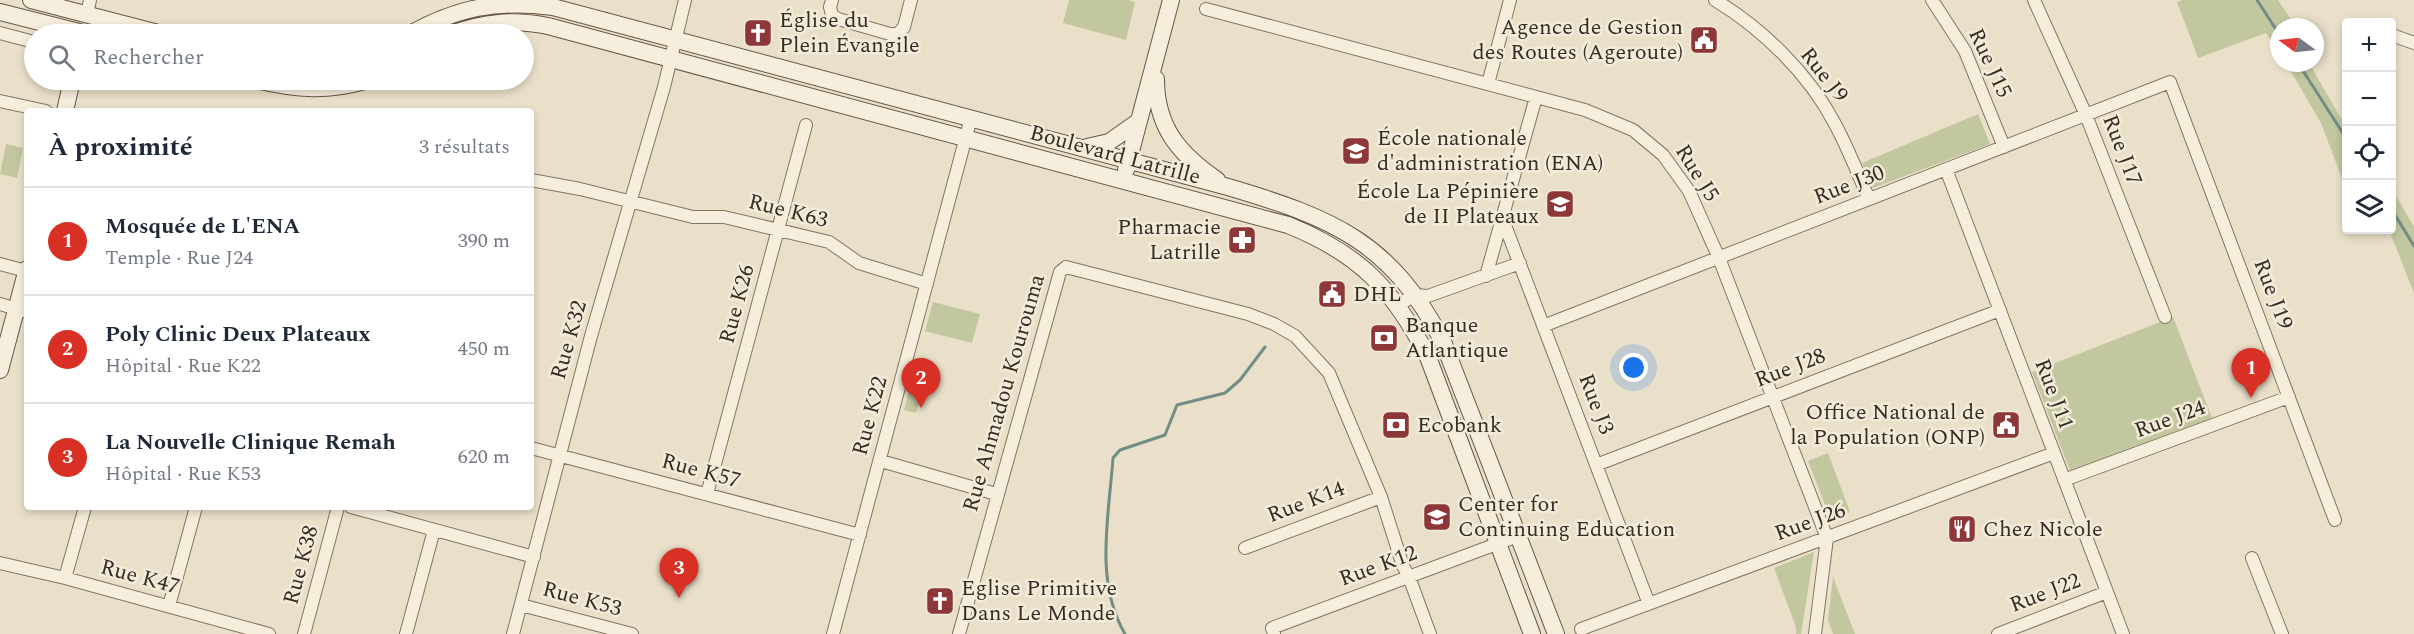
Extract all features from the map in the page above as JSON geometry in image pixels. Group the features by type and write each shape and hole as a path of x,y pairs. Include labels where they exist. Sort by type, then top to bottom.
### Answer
{"main road":[{"path":"31,0 88,7 135,24"},
{"path":"1123,180 1171,0"},
{"name":"Boulevard Latrille","path":"429,24 462,10 484,4 507,2 553,7 1228,187 1283,203 1332,223 1377,254 1422,299 1444,344 1556,634"},
{"path":"85,24 88,7"},
{"path":"1,13 44,24"},
{"name":"Boulevard Latrille","path":"487,24 528,22 576,33 1288,225 1313,235 1369,273 1402,311 1428,357 1532,634"},
{"path":"1156,57 1156,98 1160,116 1168,133 1195,163 1228,187"},
{"path":"66,108 70,90"},
{"path":"1081,147 1109,142 1139,121"},
{"path":"0,370 14,308 24,279"}],"street":[{"name":"Rue K32","path":"513,634 591,336 671,60 685,0"},
{"path":"832,0 830,7 832,15 890,34 898,34 904,27 911,0"},
{"path":"1488,84 1510,0"},
{"name":"Rue J9","path":"1715,0 1736,13 1777,49 1809,84 1835,123 1869,199"},
{"name":"Rue J15","path":"1932,0 1965,51 2004,147"},
{"name":"Rue J17","path":"2034,0 2086,115 2165,317"},
{"name":"Rue J5","path":"1206,9 1615,120 1634,130 1663,155 1689,191 1719,258 1827,538 1815,634"},
{"path":"0,33 24,39"},
{"path":"2396,36 2414,43"},
{"name":"Rue J30","path":"1543,326 2170,82"},
{"name":"Rue J19","path":"2170,82 2335,520"},
{"path":"1486,276 1536,97"},
{"path":"0,101 32,108"},
{"name":"Rue K22","path":"833,634 971,118"},
{"name":"Rue K26","path":"707,494 806,125"},
{"name":"Rue J11","path":"1946,169 2123,634"},
{"name":"Rue K63","path":"534,181 580,189 693,217 716,216 830,242 859,264 927,284"},
{"name":"Rue J3","path":"1503,220 1649,604"},
{"path":"1402,311 1422,299 1520,263"},
{"path":"0,264 24,269"},
{"name":"Rue Ahmadou Kourouma","path":"959,634 996,494 1060,272 1066,267 1248,314 1274,324 1295,336 1329,374 1381,497 1403,566 1410,577 1430,634"},
{"name":"Rue J28","path":"1596,465 2000,310"},
{"name":"Rue J24","path":"2064,480 2289,397"},
{"name":"Rue K57","path":"534,449 860,535"},
{"name":"Rue J26","path":"1581,629 2054,453"},
{"path":"880,461 996,494"},
{"name":"Rue K14","path":"1245,548 1381,497"},
{"path":"65,578 84,510"},
{"path":"169,606 195,510"},
{"name":"Rue K38","path":"304,634 337,510"},
{"path":"362,510 534,557"},
{"path":"406,634 434,530"},
{"name":"Rue K12","path":"1273,631 1518,536"},
{"path":"2252,558 2282,634"},
{"name":"Rue K47","path":"0,563 65,578 269,634"},
{"name":"Rue J22","path":"1998,634 2107,592"},
{"name":"Rue K53","path":"521,605 632,634"}],"green space":[{"path":"1069,0 1135,2 1126,40 1063,23"},
{"path":"2182,0 2278,0 2290,18 2270,18 2270,39 2266,33 2198,58 2177,2"},
{"path":"2291,72 2314,72 2342,120 2342,178 2321,123"},
{"path":"1978,114 1990,144 1873,188 1862,163"},
{"path":"6,144 23,148 17,178 0,174"},
{"path":"2396,196 2414,227 2414,293 2391,234 2396,234"},
{"path":"933,302 980,314 972,343 925,331"},
{"path":"2173,317 2212,418 2071,473 2032,372"},
{"path":"917,362 928,365 916,413 904,410"},
{"path":"1828,453 1850,512 1831,520 1808,461"},
{"path":"1814,552 1801,634 1796,634 1796,627 1774,568"},
{"path":"1833,577 1855,634 1833,634 1828,620"}],"waterway":[{"path":"2257,0 2270,20"},
{"path":"2304,72 2342,132"},
{"path":"2396,217 2414,246"},
{"path":"1125,634 1115,614 1109,592 1107,570 1107,525 1113,458 1120,450 1165,435 1177,405 1225,393 1240,380 1265,347"}],"place":[{"name":"Église du Plein Évangile","path":"758,33"},
{"name":"Agence de Gestion des Routes (Ageroute)","path":"1704,40"},
{"name":"École nationale d'administration (ENA)","path":"1356,151"},
{"name":"École La Pépinière de II Plateaux","path":"1560,204"},
{"name":"Pharmacie Latrille","path":"1242,240"},
{"name":"DHL","path":"1332,294"},
{"name":"Banque Atlantique","path":"1384,338"},
{"name":"Mosquée de L'ENA","path":"2251,398"},
{"name":"Poly Clinic Deux Plateaux","path":"921,408"},
{"name":"Ecobank","path":"1396,425"},
{"name":"Office National de la Population (ONP)","path":"2006,425"},
{"name":"Center for Continuing Education","path":"1437,517"},
{"name":"Chez Nicole","path":"1962,529"},
{"name":"La Nouvelle Clinique Remah","path":"679,598"},
{"name":"Eglise Primitive Dans Le Monde","path":"940,601"}]}
